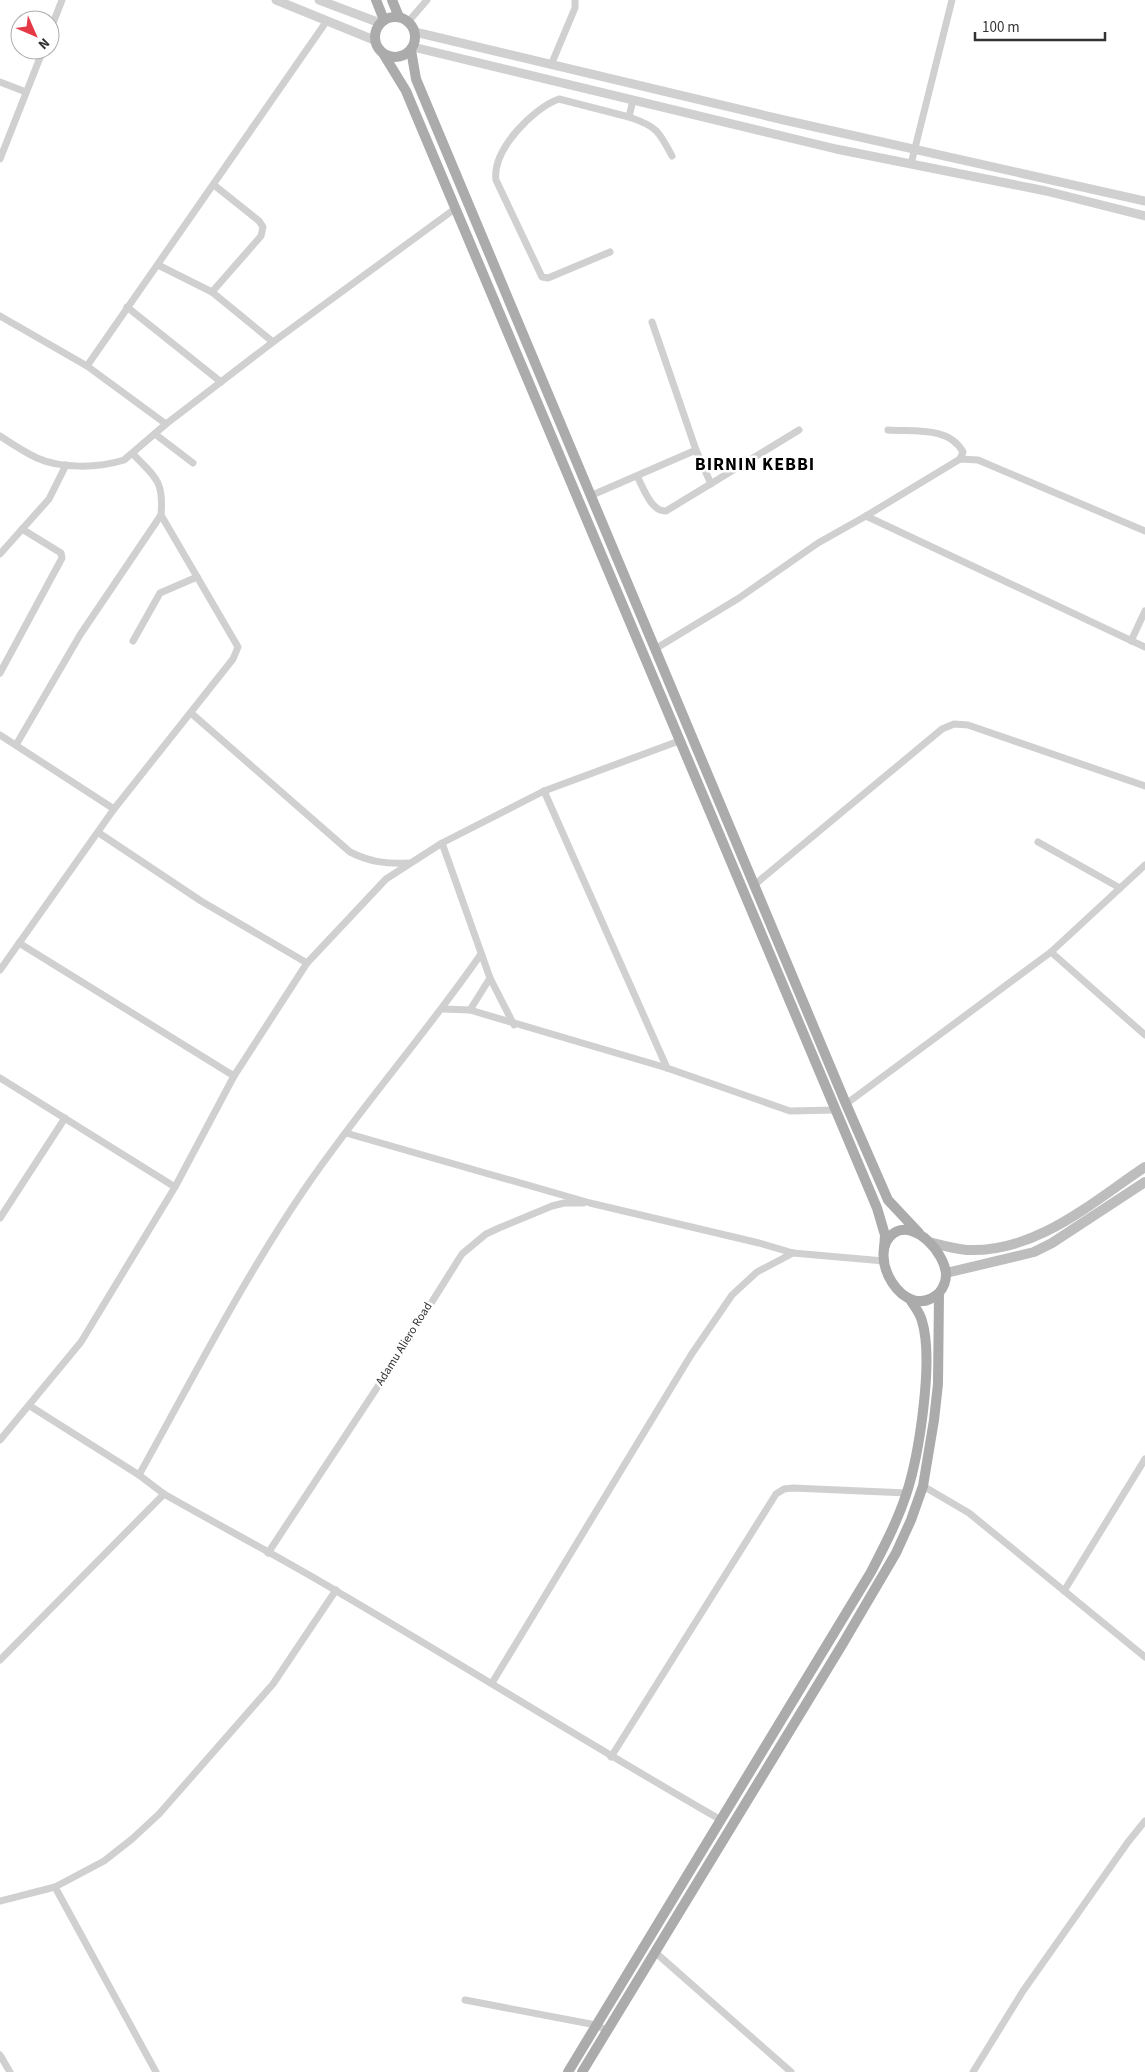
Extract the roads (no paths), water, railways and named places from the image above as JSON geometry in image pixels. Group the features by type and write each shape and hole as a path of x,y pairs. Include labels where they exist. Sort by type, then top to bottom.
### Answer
{"main road":[{"path":"376,0 382,22 374,34 376,46 384,55 406,91 877,1208 884,1235 884,1261 892,1281 918,1311 924,1328 926,1375 917,1449 907,1493 896,1523 871,1572 568,2072"},
{"path":"392,0 404,20 415,32 412,48 416,79 846,1104 888,1200 919,1234 929,1242 940,1257 946,1273 940,1293 938,1384 923,1486 911,1520 896,1553 656,1953 582,2072"},
{"path":"382,22 404,20"},
{"path":"384,55 395,58 406,54 412,48"},
{"path":"929,1242 967,1250 1019,1244 1054,1228 1145,1167"},
{"path":"946,1273 1034,1252 1052,1243 1145,1182"},
{"path":"884,1249 889,1238 894,1233 907,1230 919,1234"},
{"path":"911,1301 925,1302 940,1293"}],"street":[{"path":"276,0 374,40"},
{"path":"319,0 382,22"},
{"path":"404,20 427,0"},
{"path":"551,65 575,8 575,0"},
{"path":"911,164 952,0"},
{"path":"87,366 326,22"},
{"path":"415,32 1145,201"},
{"path":"412,48 460,56 836,149 1046,192 1145,216"},
{"path":"0,159 38,60"},
{"path":"0,82 26,92"},
{"path":"629,117 638,85"},
{"path":"610,252 548,278 542,277 496,180 495,170 499,156 510,140 540,108 560,99 647,123 660,134 672,156"},
{"path":"212,292 261,236 263,227 214,185"},
{"path":"0,436 37,458 66,465 116,463 124,460 220,382 456,208"},
{"path":"158,265 212,292 273,342"},
{"path":"127,307 220,382"},
{"path":"0,316 87,366 166,424"},
{"path":"652,322 696,450 711,484"},
{"path":"637,476 655,508 661,512 666,511 799,430"},
{"path":"888,430 939,433 959,445 963,452 960,459"},
{"path":"154,434 193,463"},
{"path":"590,496 696,450"},
{"path":"16,745 80,635 161,515 162,501 159,482 133,454"},
{"path":"654,649 738,598 818,543 960,459 978,460 1145,531"},
{"path":"0,553 49,499 66,465"},
{"path":"0,970 99,833 114,809 233,659 238,647 161,515"},
{"path":"866,516 1145,647"},
{"path":"0,673 62,558 61,553 22,529"},
{"path":"133,641 160,593 197,577"},
{"path":"1131,641 1145,611"},
{"path":"191,713 350,852 365,860 383,864 410,863"},
{"path":"753,886 942,729 954,724 968,724 1145,786"},
{"path":"0,735 114,809"},
{"path":"0,1440 82,1342 175,1187 234,1076 307,963 386,879 442,843 544,791 679,741"},
{"path":"544,791 666,1068"},
{"path":"99,833 201,901 307,963"},
{"path":"1038,842 1120,888"},
{"path":"442,843 490,978 514,1025"},
{"path":"846,1104 1051,952 1145,865"},
{"path":"20,943 234,1076"},
{"path":"1051,952 1145,1035"},
{"path":"139,1475 267,1246 304,1190 443,1009 481,954"},
{"path":"470,1010 490,978"},
{"path":"443,1009 470,1010 514,1025 666,1068 790,1111 835,1110"},
{"path":"0,1078 175,1187"},
{"path":"0,1218 65,1118"},
{"path":"346,1133 590,1203 759,1243 793,1253 884,1261"},
{"name":"Adamu Aliero Road","path":"268,1552 396,1359 462,1254 486,1234 538,1212 564,1203 590,1203"},
{"path":"492,1683 691,1355 732,1296 757,1272 793,1253"},
{"path":"30,1406 139,1475 164,1494 336,1590 611,1757 721,1820"},
{"path":"1064,1591 1145,1459"},
{"path":"923,1486 969,1513 1145,1657"},
{"path":"611,1757 776,1494 784,1489 793,1488 907,1493"},
{"path":"0,1660 164,1494"},
{"path":"0,1901 55,1886 104,1862 132,1840 159,1814 273,1684 336,1590"},
{"path":"973,2072 1024,1991 1128,1842 1145,1821"},
{"path":"55,1886 156,2072"},
{"path":"656,1953 791,2072"},
{"path":"465,2000 596,2025 608,2031"},
{"path":"0,2055 10,2072"}],"district":[{"name":"BIRNIN KEBBI","path":"755,464"}]}
